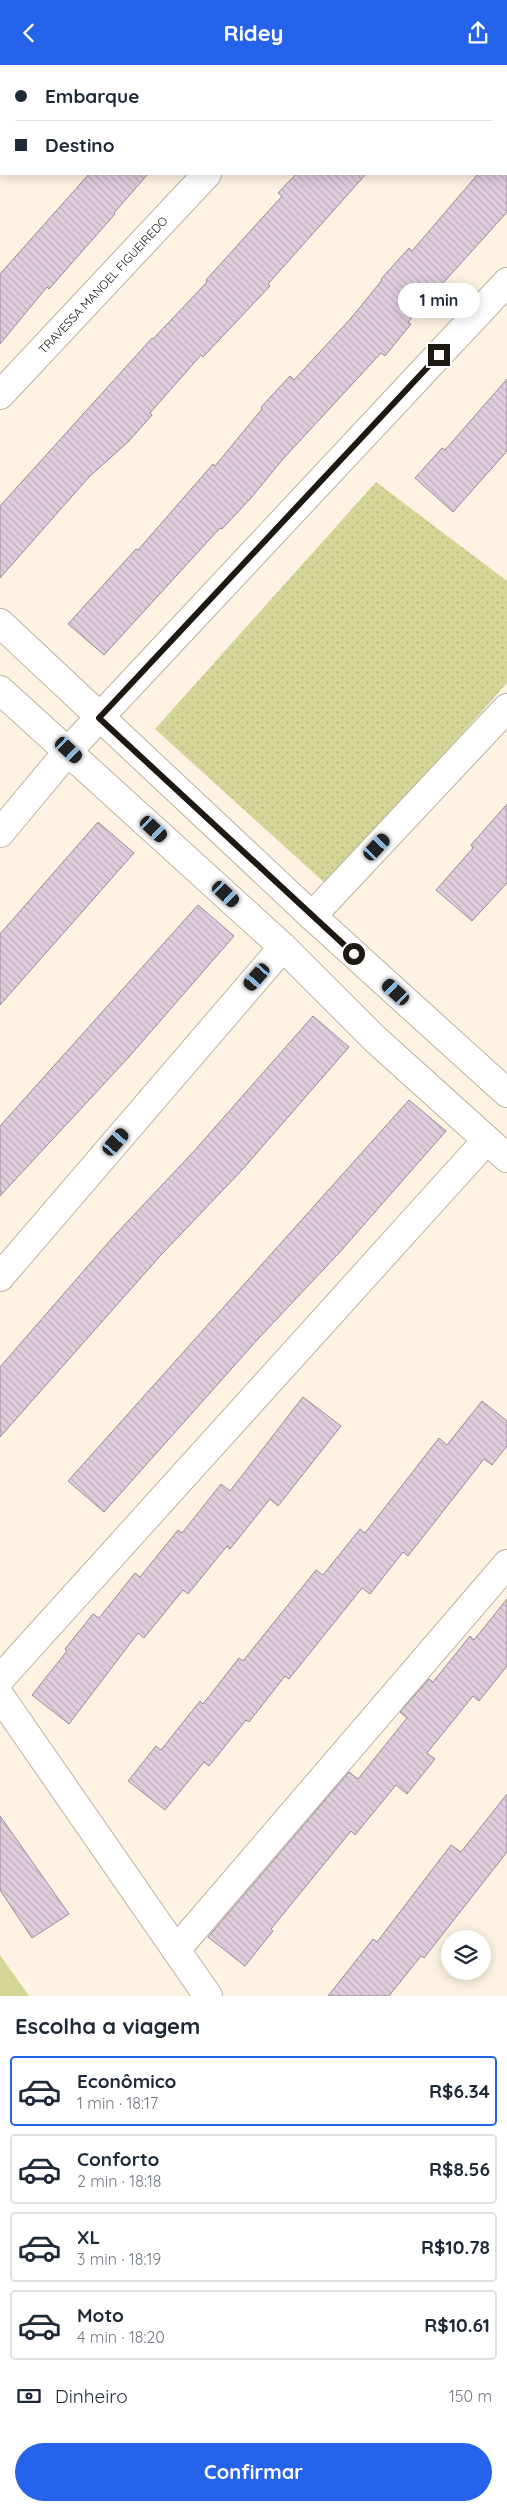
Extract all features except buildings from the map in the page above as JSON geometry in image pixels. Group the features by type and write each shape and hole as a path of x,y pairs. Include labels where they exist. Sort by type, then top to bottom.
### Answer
{"street":[{"name":"TRAVESSA MANOEL FIGUEIREDO","path":"0,395 206,175"},
{"path":"0,833 69,750 507,282"},
{"path":"0,623 312,916 507,1093"},
{"path":"0,690 69,750 283,947 375,1039 507,1159"},
{"path":"312,916 507,708"},
{"path":"0,1277 283,947"},
{"path":"0,1679 486,1141"},
{"path":"176,1950 507,1564"},
{"path":"0,1695 208,1996"}],"green space":[{"path":"376,482 507,581 507,683 328,886 155,729"},
{"path":"0,1955 29,1996 0,1996"}],"route":[{"path":"354,954 99,718 439,355"}]}
